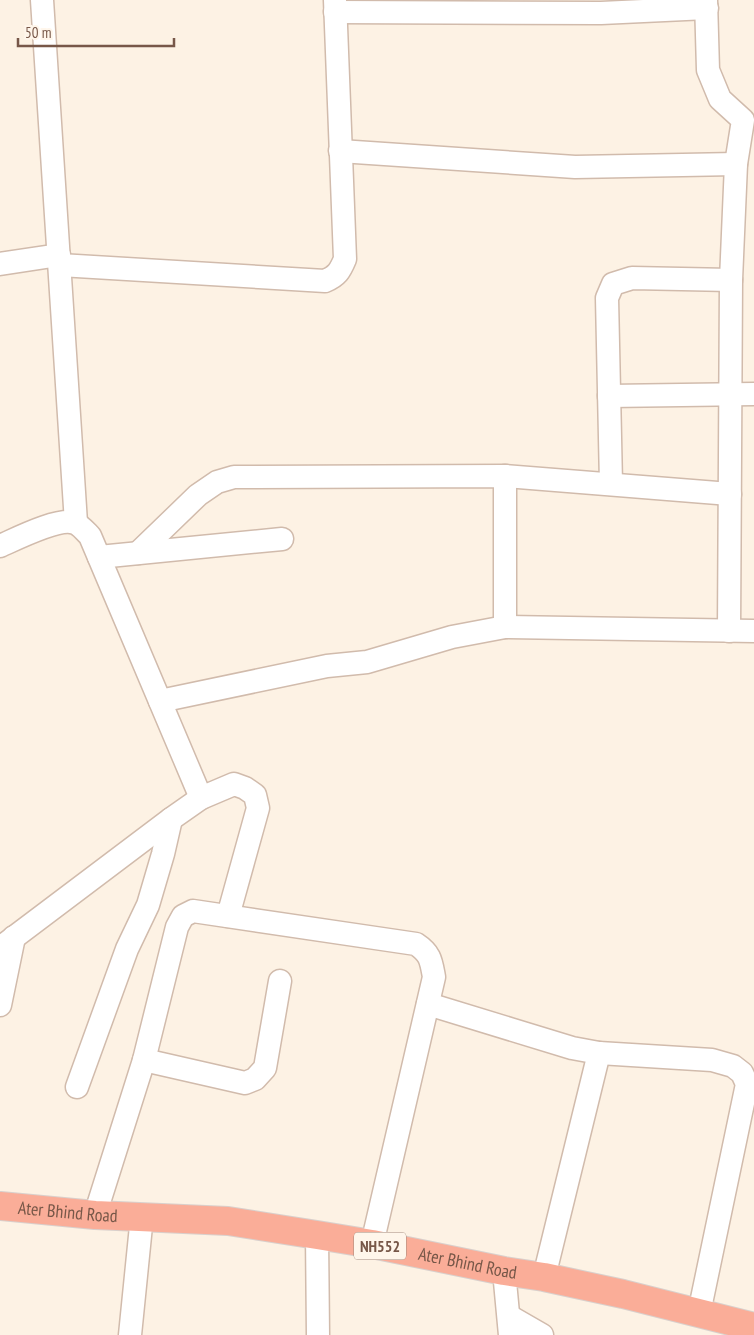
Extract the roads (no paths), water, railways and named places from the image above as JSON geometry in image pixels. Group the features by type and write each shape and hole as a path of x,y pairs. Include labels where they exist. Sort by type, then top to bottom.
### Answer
{"highway":[{"name":"Ater Bhind Road","path":"0,1206 95,1215 228,1221 317,1235 544,1277 623,1294 754,1327"}],"street":[{"path":"42,0 76,523"},
{"path":"0,264 60,260 325,281 334,277 344,259 335,6 601,13 707,4 708,70 720,99 749,119 736,164 731,280 729,631"},
{"path":"340,151 575,167 736,164"},
{"path":"610,484 607,298 613,284 632,278 731,280"},
{"path":"609,396 754,394"},
{"path":"138,553 198,495 217,482 234,477 505,476 730,494"},
{"path":"505,476 505,627"},
{"path":"0,546 40,529 64,522 76,523 90,536 201,798"},
{"path":"99,557 282,538"},
{"path":"160,701 327,666 367,662 452,637 505,627 754,631"},
{"path":"0,1005 7,943 170,819 201,798 234,784 245,788 255,795 258,808 228,916"},
{"path":"77,1087 127,949 148,904 163,854 170,819"},
{"path":"95,1215 144,1060 176,927 183,916 193,912 416,944 430,958 434,977 372,1244"},
{"path":"144,1060 245,1083 254,1079 265,1068 280,981"},
{"path":"428,1004 572,1048 599,1053 712,1060 733,1066 742,1073 748,1084 699,1313"},
{"path":"544,1277 599,1053"},
{"path":"130,1335 142,1216"},
{"path":"317,1235 318,1335"},
{"path":"504,1271 509,1326 542,1335"}]}
